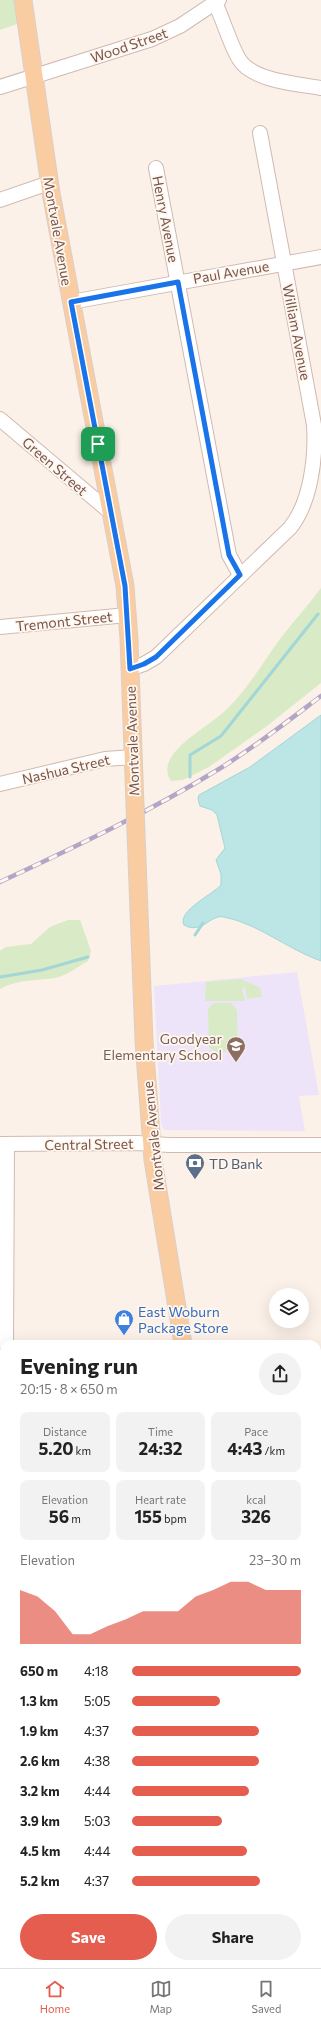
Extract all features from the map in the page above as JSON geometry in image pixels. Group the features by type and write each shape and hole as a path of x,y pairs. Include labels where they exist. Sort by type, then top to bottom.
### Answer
{"main road":[{"name":"Montvale Avenue","path":"23,0 49,183 110,512 123,574 130,669 144,1042 152,1144 159,1202 182,1340"}],"street":[{"name":"Wood Street","path":"34,77 161,35 180,26 217,1"},
{"path":"217,1 235,50 247,69 261,76 321,88"},
{"path":"0,87 34,77"},
{"name":"William Avenue","path":"130,669 144,664 156,657 292,524 302,508 308,487 314,425 260,133"},
{"name":"Henry Avenue","path":"156,168 229,555 240,575"},
{"path":"0,200 49,183"},
{"name":"Paul Avenue","path":"71,302 321,257"},
{"name":"Green Street","path":"3,427 110,512"},
{"name":"Tremont Street","path":"0,627 127,615"},
{"name":"Nashua Street","path":"0,784 105,759 133,757"},
{"path":"4,1144 6,1340"},
{"name":"Central Street","path":"4,1144 321,1145"}],"shaded area":[{"name":"Goodyear Elementary School","path":"297,972 319,1095 299,1096 305,1131 164,1130 161,1124 154,986"}],"green space":[{"path":"0,0 15,0 20,23 0,30"},
{"path":"321,588 321,683 267,726 209,767 183,780 171,781 167,768 172,756 184,742 221,714 235,701 254,677 282,636"},
{"path":"68,920 80,920 91,951 88,961 60,977 13,983 0,989 0,951 6,947 31,944 50,927"},
{"path":"241,979 260,988 262,997 247,999 245,987 242,988 245,1001 205,1001 206,982"},
{"path":"215,1003 231,1003 237,1010 238,1045 233,1051 216,1052 209,1047 208,1010 210,1006"}],"water":[{"path":"321,715 321,961 237,920 219,917 214,918 196,928 184,925 183,920 190,909 221,885 221,874 216,860 225,848 217,815 212,810 200,806 198,799 199,795 250,767"}],"waterway":[{"path":"190,777 190,755 221,736 318,614"},
{"path":"195,935 203,923"},
{"path":"0,977 42,970 88,957"}],"railway":[{"path":"0,882 56,856 193,785 271,734 321,696"}],"place":[{"name":"Goodyear Elementary School","path":"236,1063"},
{"name":"TD Bank","path":"195,1180"},
{"name":"East Woburn Package Store","path":"124,1336"}],"route":[{"path":"178,282 229,555 231,562 240,575 156,657 149,662 130,669 125,586 98,444 71,302 178,282"}]}
